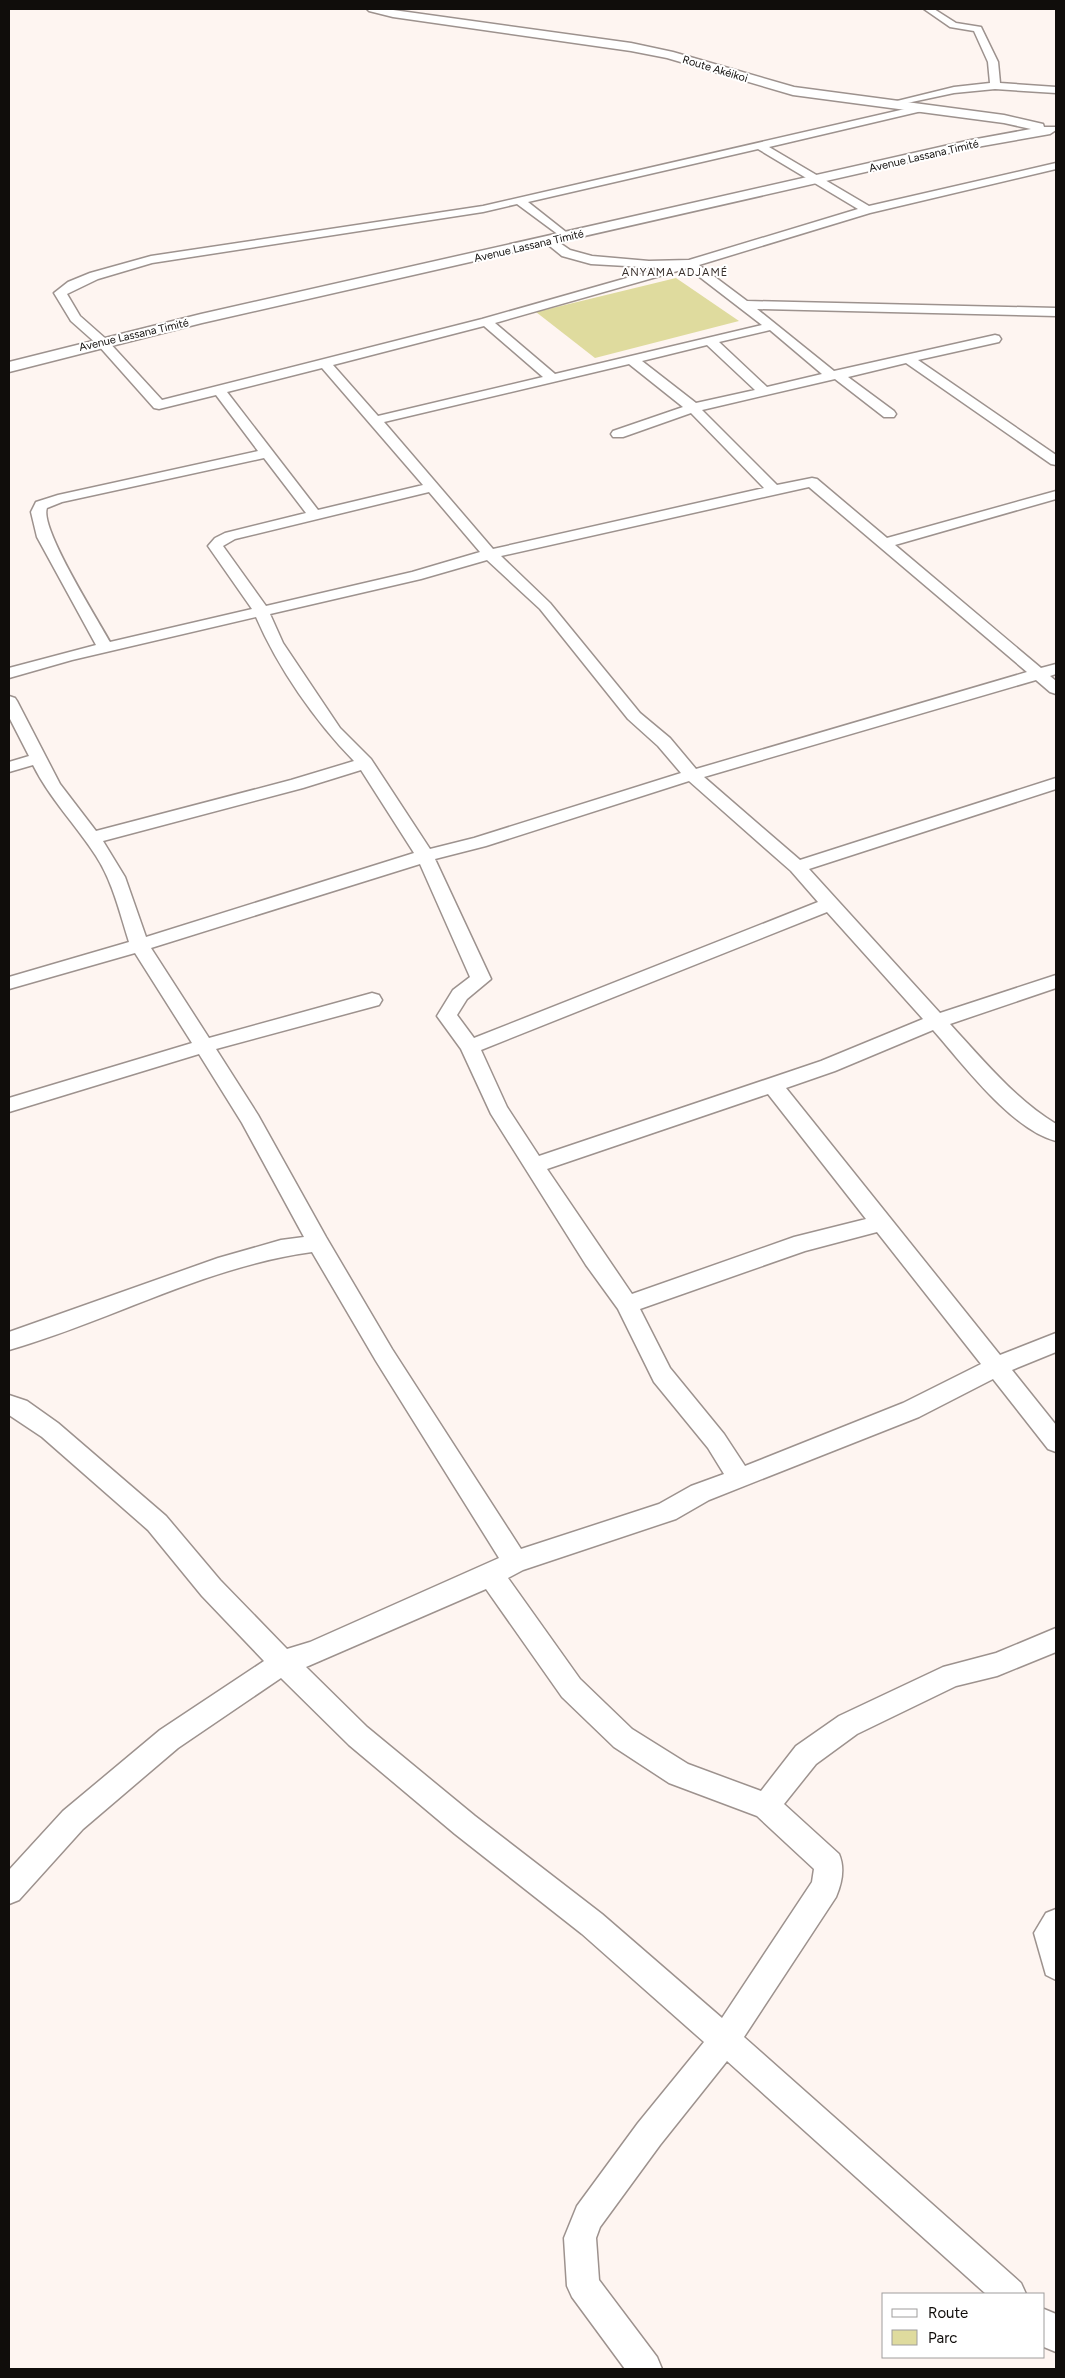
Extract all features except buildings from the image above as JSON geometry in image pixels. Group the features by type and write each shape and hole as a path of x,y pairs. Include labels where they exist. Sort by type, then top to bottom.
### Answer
{"street":[{"name":"Route Akéikoi","path":"373,9 392,14 630,48 669,55 780,88 1004,120 1054,131"},
{"path":"928,9 953,25 978,29 993,62 995,86"},
{"path":"892,105 945,92 995,86 1056,90"},
{"path":"918,109 483,209 151,260 94,276 72,285 60,293 75,318 102,342 159,405 486,322 690,264 867,210 1056,166"},
{"name":"Avenue Lassana Timité","path":"9,367 102,342 567,238 971,144 1054,131"},
{"path":"760,146 867,210"},
{"path":"520,201 567,238"},
{"path":"550,241 566,252 590,260 649,265 690,264 833,375 889,414"},
{"path":"742,306 974,312 1056,312"},
{"path":"618,434 693,408 908,359 998,343 974,312"},
{"path":"486,322 551,377"},
{"path":"376,420 630,358 772,326"},
{"path":"710,341 764,391"},
{"path":"630,358 693,408 773,489"},
{"path":"908,359 1056,461"},
{"path":"326,364 490,554 545,606 634,716 664,742 692,774 797,867 1004,1096 1027,1116 1056,1134"},
{"path":"218,389 269,453 315,516"},
{"path":"105,647 44,537 38,512 41,506 58,499 269,453"},
{"path":"9,673 105,647 416,576 490,554 773,489 812,482 1056,688"},
{"path":"434,487 230,536 220,541 216,546 261,610 276,642 334,731 365,763 425,856 481,979 468,986 455,998 448,1016 470,1047 498,1109 594,1260 627,1305 662,1375 716,1441 740,1479"},
{"path":"884,543 1056,495"},
{"path":"9,983 140,945 425,856 480,842 692,774 1056,668"},
{"path":"9,701 37,759 52,785 105,856 116,877 140,945 251,1120 318,1243 384,1355 515,1562"},
{"path":"9,767 37,759"},
{"path":"92,838 297,784 365,763"},
{"path":"797,867 1056,783"},
{"path":"470,1047 830,904"},
{"path":"534,1166 772,1085 874,1048 937,1020 1056,981"},
{"path":"9,1105 204,1046 372,1000"},
{"path":"772,1085 1056,1442"},
{"path":"627,1305 802,1243 882,1223"},
{"path":"9,1341 226,1264 281,1248 318,1243"},
{"path":"9,1890 74,1820 169,1739 282,1663 315,1652 491,1575 515,1562 667,1512 700,1493 740,1479 912,1410 996,1367 1056,1342"},
{"path":"9,1405 19,1408 50,1430 157,1523 211,1588 282,1663 303,1680 320,1700 358,1736 465,1825 592,1924 835,2136 1009,2293"},
{"path":"491,1575 571,1688 623,1738 679,1774 766,1806 830,1864 826,1887 724,2041 649,2134 588,2217 580,2238 584,2286 645,2369"},
{"path":"766,1806 806,1755 848,1725 952,1675 997,1664 1056,1640"},
{"path":"1056,1923 1048,1933 1056,1965"},
{"path":"1045,2326 1056,2336"}],"green space":[{"path":"676,278 739,321 595,358 536,312"}],"district":[{"name":"ANYAMA ADJAMÉ","path":"675,272"}]}
